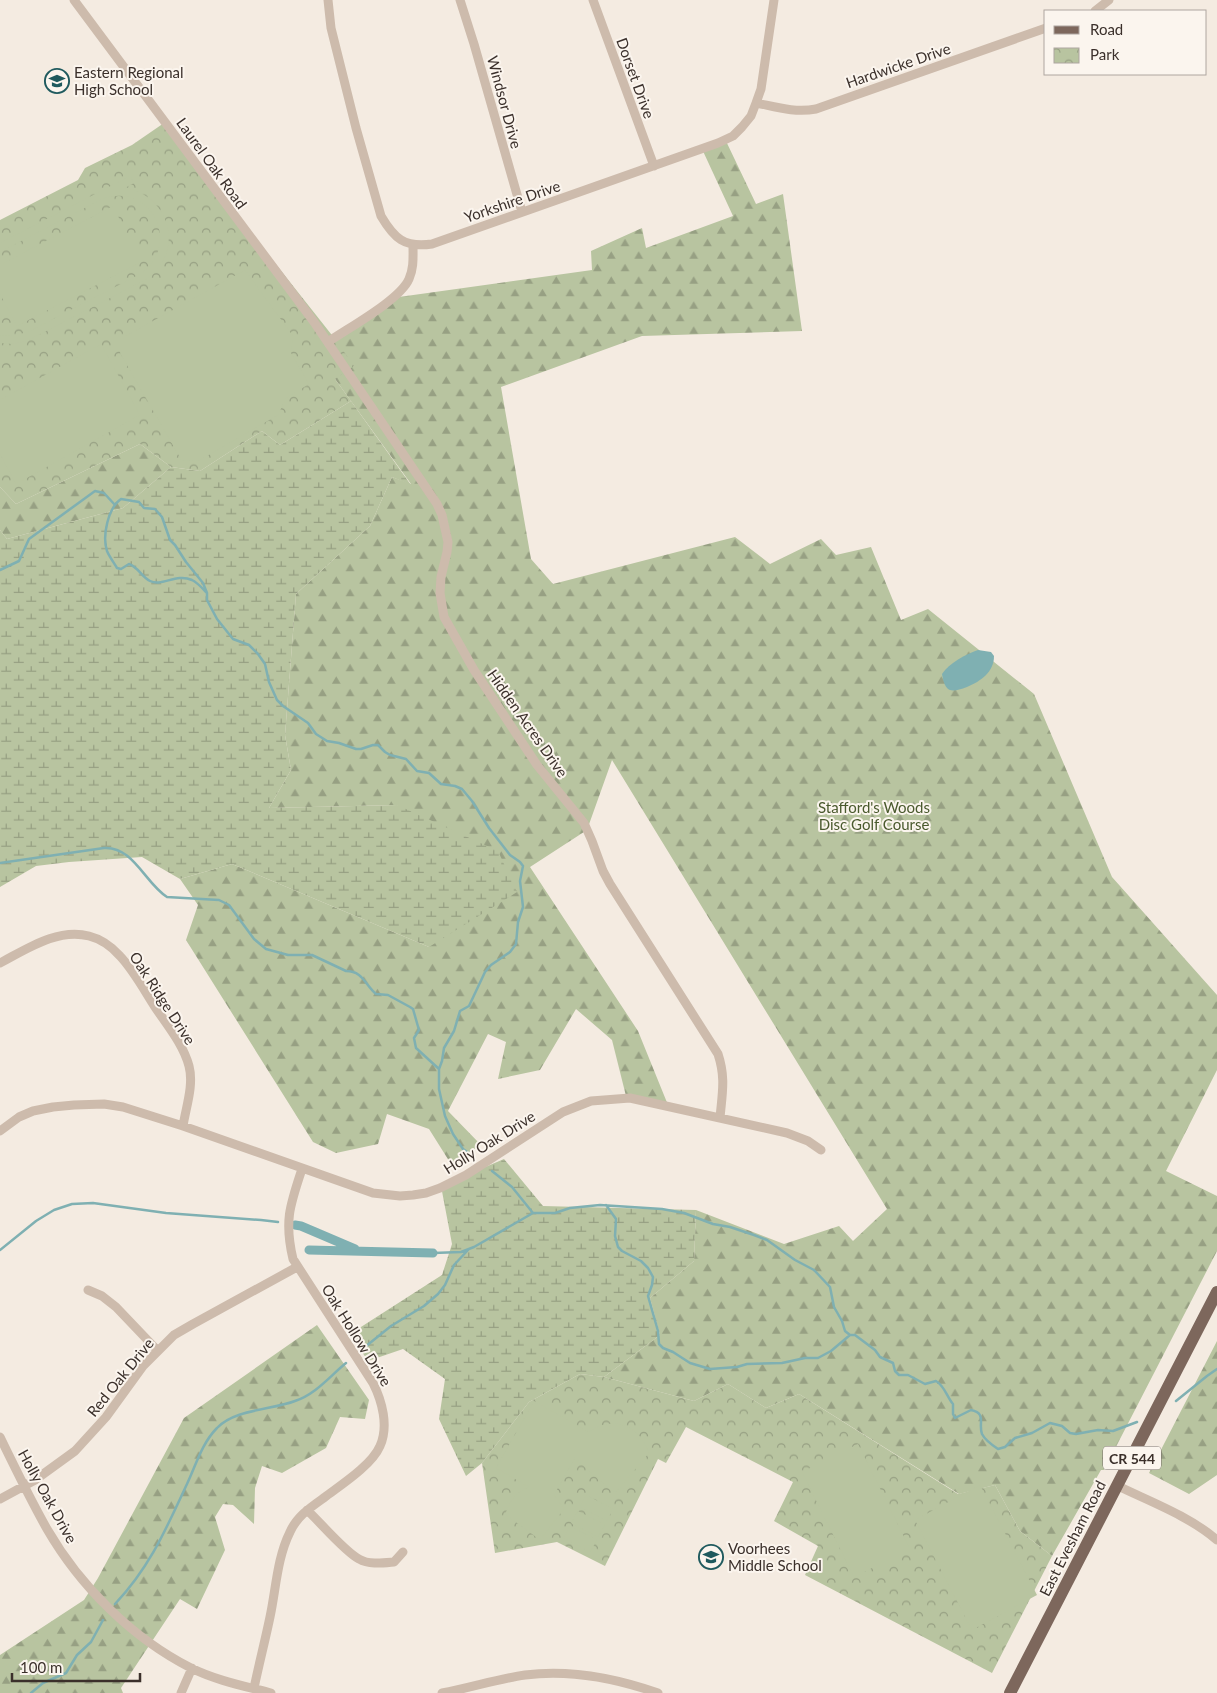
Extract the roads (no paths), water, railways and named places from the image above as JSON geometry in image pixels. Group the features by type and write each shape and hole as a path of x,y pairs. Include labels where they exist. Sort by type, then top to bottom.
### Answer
{"main road":[{"name":"East Evesham Road","path":"1010,1693 1217,1292"}],"street":[{"name":"Laurel Oak Road","path":"74,0 328,342"},
{"path":"328,0 331,28 356,128 381,216 388,228 399,239 413,245 413,269 403,290 328,342"},
{"name":"Windsor Drive","path":"460,0 522,212"},
{"name":"Dorset Drive","path":"592,0 654,166"},
{"name":"Yorkshire Drive","path":"413,245 432,244 654,166 733,136 751,116 761,89 774,0"},
{"path":"1096,10 1109,0"},
{"name":"Hardwicke Drive","path":"756,103 793,111 816,109 1044,29"},
{"name":"Hidden Acres Drive","path":"328,342 437,504 442,515 448,542 440,593 444,617 448,627 537,765 584,823 610,884 718,1054 723,1069 724,1081 720,1118"},
{"name":"Oak Ridge Drive","path":"0,963 41,941 72,934 88,936 102,941 120,955 131,969 181,1048 189,1066 191,1081 183,1126"},
{"name":"Holly Oak Drive","path":"0,1131 19,1117 32,1111 74,1105 104,1104 123,1107 183,1126 373,1193 400,1196 426,1193 466,1175 563,1112 590,1101 630,1098 787,1133 808,1140 821,1150"},
{"name":"Oak Hollow Drive","path":"254,1688 283,1548 297,1520 307,1510 362,1469 380,1447 384,1426 380,1396 373,1383 293,1259 289,1242 288,1222 290,1203 302,1169"},
{"name":"Red Oak Drive","path":"0,1498 54,1468 80,1446 106,1417 143,1366 174,1335 297,1267"},
{"path":"88,1290 102,1296 116,1306 157,1350"},
{"name":"Holly Oak Drive","path":"0,1437 48,1530 78,1574 124,1622 165,1653 192,1668 215,1677 271,1693"},
{"path":"1118,1486 1180,1516 1207,1531 1217,1540"},
{"path":"307,1510 359,1559 369,1562 394,1562 403,1552"},
{"path":"181,1693 192,1668"},
{"path":"442,1693 524,1675 555,1672 614,1679 658,1693"}],"water":[{"path":"978,650 991,652 994,656 992,667 986,675 967,687 953,691 947,688 942,674 945,670 958,659"}],"waterway":[{"path":"0,570 19,561 29,539 95,491 104,493 115,505"},
{"path":"207,593 192,580 186,578 155,582 147,579 135,567 129,564 121,569 117,568 107,551 105,538 107,523 116,503 121,499 139,502 144,508 155,509 162,517 170,540 203,583 207,593 207,600 217,619 233,639 249,645 258,654 265,664 269,682 277,700 283,706 308,723 316,734 327,741 356,749 378,745 390,755 406,759 417,771 429,773 441,784 462,789 510,855 523,866 520,881 523,907 518,922 516,944 510,952 491,965 485,972 469,1006 460,1011 454,1031 444,1048 439,1069 439,1089 445,1116 453,1134 463,1149 474,1157"},
{"path":"0,863 104,848 114,849 123,853 167,897 219,900 229,905 254,939 266,949 288,955 312,955 346,971 356,973 376,994 388,995 413,1009 419,1030 414,1038 416,1048 439,1069"},
{"path":"492,1171 512,1187 533,1213"},
{"path":"0,1250 36,1221 54,1210 72,1204 93,1203 166,1213 278,1222"},
{"path":"433,1253 461,1252 474,1247 533,1213 555,1213 570,1208 600,1205 662,1209 684,1213 767,1240 795,1260 814,1270 830,1287 834,1307 845,1331 850,1335"},
{"path":"606,1205 616,1219 615,1236 618,1247 641,1261 653,1277 648,1296 658,1331 659,1344 690,1363 710,1369 818,1358 831,1351 850,1335 855,1335 875,1350 880,1357 893,1363 895,1371 899,1375 908,1375 925,1384 936,1381 939,1383 953,1404 955,1418 971,1410 976,1411 981,1419 982,1434 998,1449 1005,1447 1015,1438 1032,1433 1050,1423 1062,1426 1070,1433 1076,1434 1098,1430 1113,1431 1137,1422"},
{"path":"295,1225 355,1249"},
{"path":"309,1250 433,1253"},
{"path":"360,1351 391,1326 424,1306 438,1294 445,1285 454,1265 468,1250"},
{"path":"115,1604 148,1562 172,1517 203,1447 217,1428 244,1413 286,1404 303,1398 346,1363"},
{"path":"1176,1401 1217,1369"},
{"path":"31,1693 43,1683 66,1673 77,1655 91,1642 103,1620"}],"place":[{"name":"Eastern Regional High School","path":"57,81"},
{"name":"Voorhees Middle School","path":"711,1557"}],"park label":[{"name":"Stafford's Woods Disc Golf Course","path":"874,816"}]}
